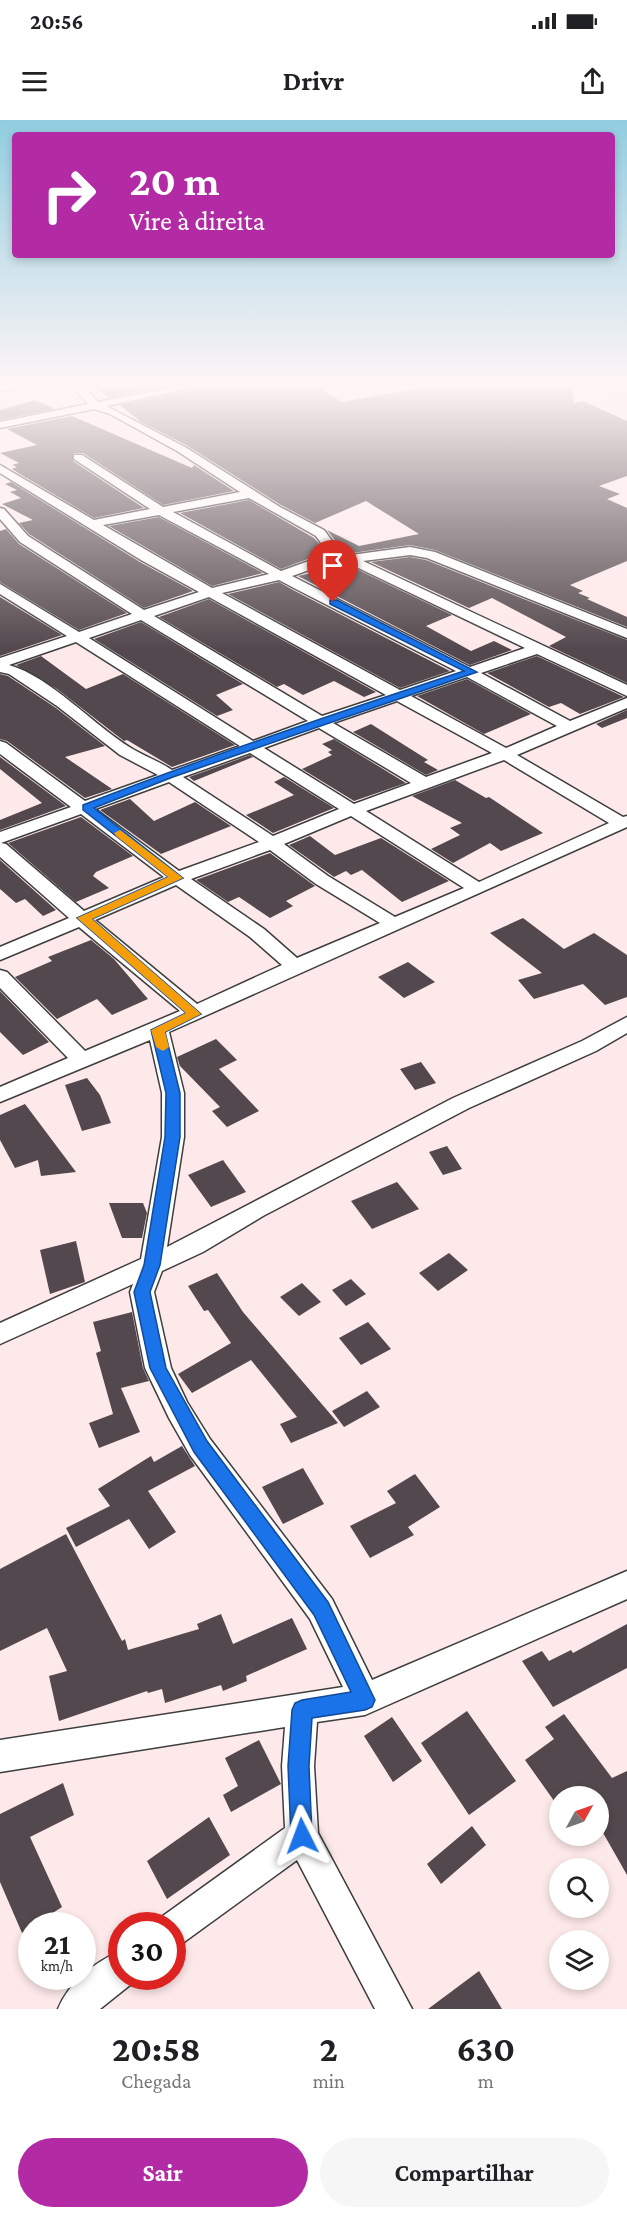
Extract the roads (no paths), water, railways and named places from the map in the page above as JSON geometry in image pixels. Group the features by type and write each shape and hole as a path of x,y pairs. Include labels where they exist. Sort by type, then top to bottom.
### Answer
{"street":[{"path":"7,472 91,524 624,822"},
{"path":"102,472 162,510 282,575 472,672 568,726"},
{"path":"216,472 249,494 320,533 331,548 347,558 627,691"},
{"path":"91,524 249,494"},
{"path":"0,512 24,539 142,615 425,784"},
{"path":"0,665 212,592 282,575 309,565 410,551 430,555 627,634"},
{"path":"0,588 478,889"},
{"path":"0,838 86,808 169,775 540,648"},
{"path":"0,665 14,671 62,703 126,752 169,775 272,843 322,880 392,923"},
{"path":"0,954 177,878 230,860 352,810 505,754 627,703"},
{"path":"0,746 177,878 257,933 295,966"},
{"path":"0,1095 195,1014 295,966 392,923 478,889 624,822"},
{"path":"0,848 37,882 83,918 195,1014"},
{"path":"0,976 82,1060"},
{"path":"0,1334 195,1245 255,1210 461,1103 589,1046 627,1024"},
{"path":"158,1030 173,1093 172,1137 152,1265 142,1292 158,1368 178,1410 200,1447 321,1609 365,1700"},
{"path":"0,1755 365,1700 627,1585"},
{"path":"302,1710 298,1766 302,1836 394,2009"},
{"path":"186,1920 302,1836"},
{"path":"76,2009 96,1987 108,1978"}]}
